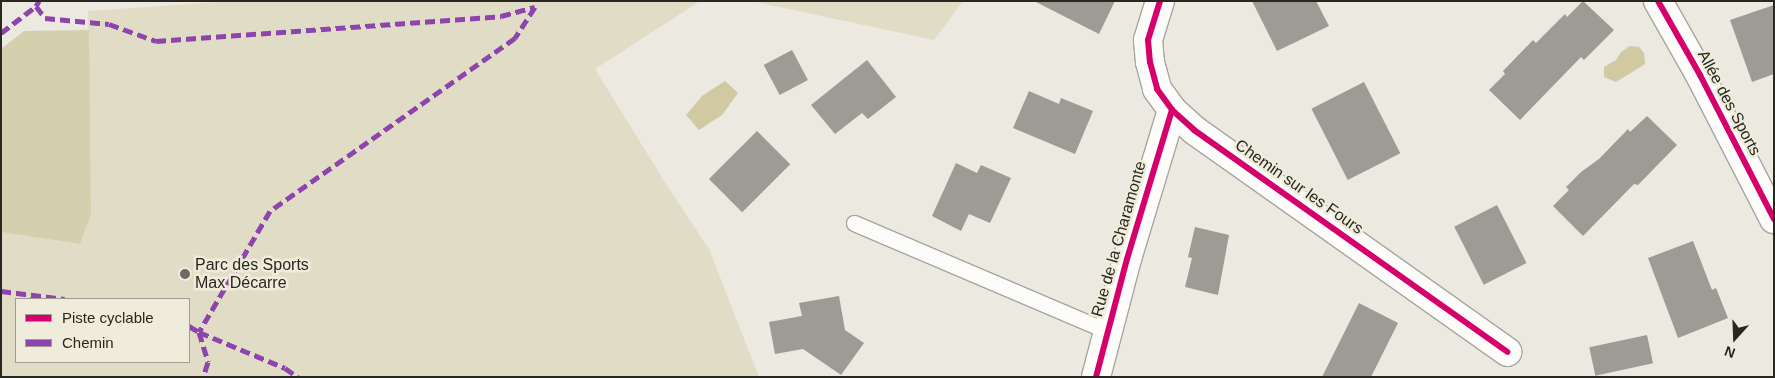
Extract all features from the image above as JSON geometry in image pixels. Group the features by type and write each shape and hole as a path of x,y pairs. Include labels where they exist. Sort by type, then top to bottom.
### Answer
{"street":[{"name":"Chemin sur les Fours","path":"1160,1 1148,40 1150,62 1157,89 1172,110 1194,130 1507,352"},
{"name":"Allée des Sports","path":"1658,1 1700,75 1774,219"},
{"name":"Rue de la Charamonte","path":"1096,377 1107,331 1172,110"}],"lane":[{"path":"854,223 1107,331"}],"shaded area":[{"path":"233,1 700,1 595,69 666,184 709,249 759,377 1,377 1,232 79,244 91,215 88,11"},
{"path":"752,1 963,1 934,40"},
{"path":"89,30 91,215 80,244 1,232 1,49 24,31"},
{"path":"1630,46 1639,47 1644,53 1645,64 1616,82 1604,77 1604,67 1616,60 1621,52"},
{"path":"725,81 738,93 722,115 699,130 686,115 702,96"}],"building":[{"path":"1034,1 1115,1 1099,34"},
{"path":"1252,1 1316,1 1329,26 1277,51"},
{"path":"1583,1 1614,30 1584,60 1581,57 1520,120 1489,90 1505,74 1503,71 1533,40 1536,43 1565,14 1567,17"},
{"path":"1774,5 1774,74 1752,82 1730,20"},
{"path":"792,50 808,80 780,95 764,65"},
{"path":"867,60 896,97 868,119 862,113 835,134 811,105"},
{"path":"1364,82 1400,153 1348,180 1311,109"},
{"path":"1029,91 1059,104 1061,98 1093,111 1075,154 1013,128"},
{"path":"1647,116 1677,145 1638,185 1634,184 1583,236 1553,206 1569,190 1566,187 1581,172 1599,159 1628,129 1630,132"},
{"path":"757,131 790,164 742,212 709,179"},
{"path":"956,163 977,173 981,165 1011,178 990,223 969,214 961,231 932,216"},
{"path":"1497,205 1527,263 1484,285 1454,227"},
{"path":"1195,227 1229,235 1218,295 1185,287 1192,258 1188,257"},
{"path":"1693,241 1712,290 1716,288 1728,318 1678,338 1648,258"},
{"path":"839,296 845,330 864,343 841,375 803,349 775,354 769,322 802,316 799,303"},
{"path":"1359,303 1398,323 1371,377 1322,377"},
{"path":"1647,335 1653,363 1595,376 1589,347"}],"marked path":[{"path":"1,33 36,6 39,1"},
{"path":"36,6 45,18 109,24 156,41 501,16 535,7 515,38 270,211 199,332 208,362 203,377"},
{"path":"1,291 56,298"},
{"path":"190,327 285,368 298,377"}],"cycle path":[{"path":"1160,1 1148,40 1150,62 1157,89 1172,110 1194,130 1507,352"},
{"path":"1658,1 1700,75 1774,219"},
{"path":"1096,377 1127,259 1172,110"}],"place":[{"name":"Parc des Sports Max Décarre","path":"185,274"}]}
